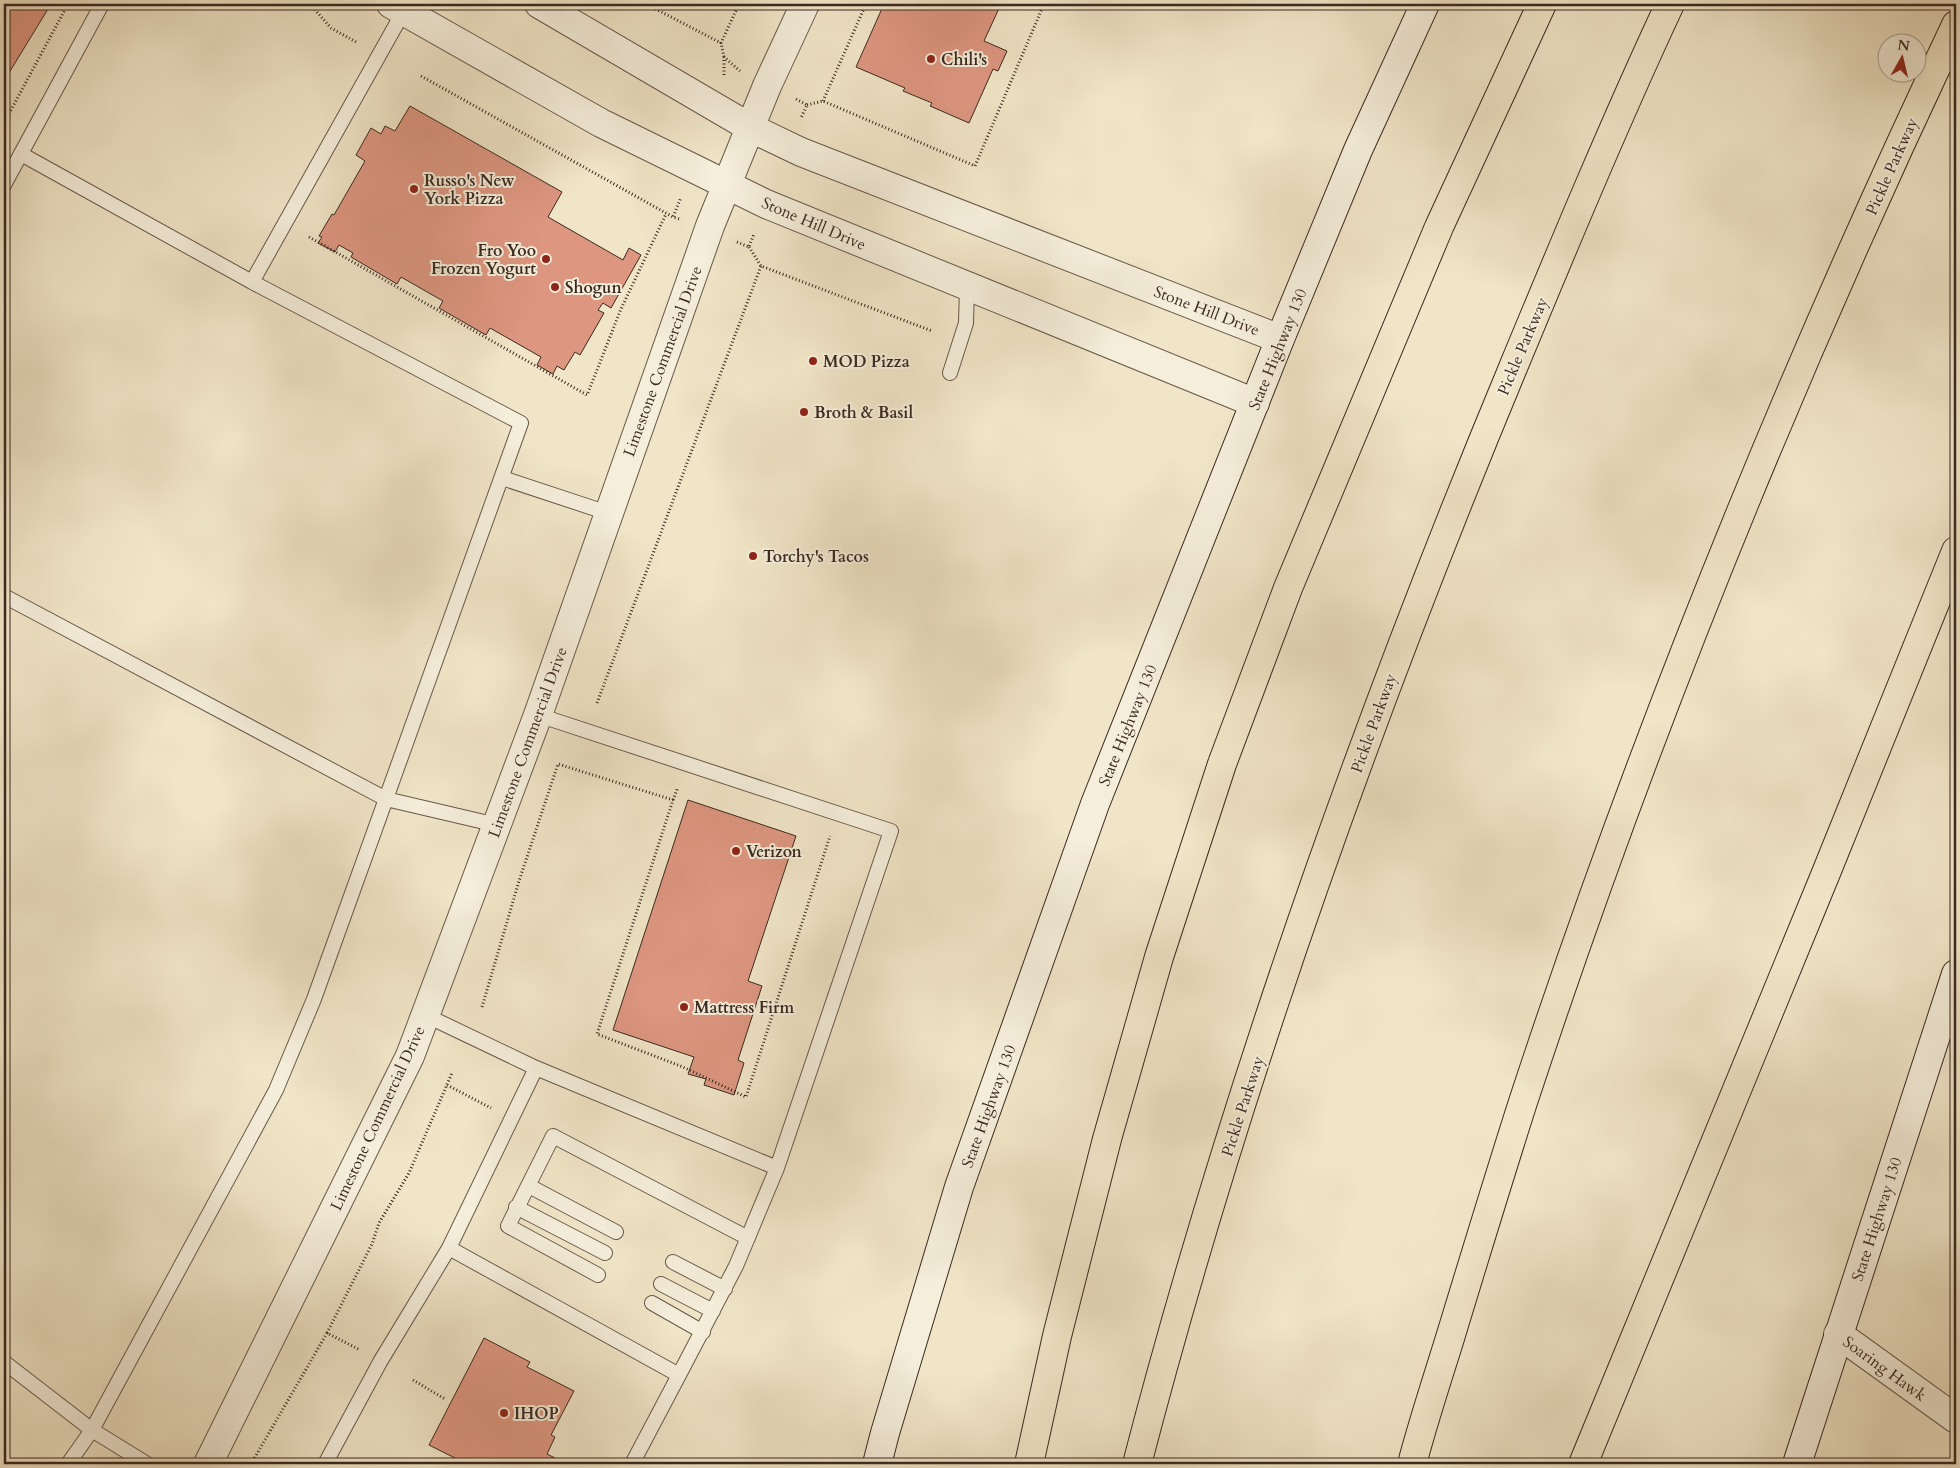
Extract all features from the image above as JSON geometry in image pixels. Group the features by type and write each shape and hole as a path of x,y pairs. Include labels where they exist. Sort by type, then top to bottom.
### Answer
{"highway":[{"path":"1029,1464 1057,1336 1107,1139 1159,957 1222,764 1288,588 1439,227 1542,4"},
{"name":"Pickle Parkway","path":"1137,1464 1156,1390 1230,1141 1306,906 1386,684 1471,468 1567,237 1670,4"},
{"name":"Pickle Parkway","path":"1412,1464 1501,1170 1567,968 1642,762 1767,446 1904,135 1956,25"},
{"path":"1582,1464 1826,873 1956,551"}],"street":[{"name":"Stone Hill Drive","path":"539,4 751,128 801,152 1280,339"},
{"name":"Limestone Commercial Drive","path":"208,1464 410,1056 538,715 710,226 767,86 805,4"},
{"name":"State Highway 130","path":"877,1464 959,1187 1089,823 1280,339 1358,150 1425,4"},
{"name":"Stone Hill Drive","path":"401,6 601,123 766,204 1255,403"},
{"name":"State Highway 130","path":"1797,1464 1956,974"},
{"name":"Soaring Hawk","path":"1838,1334 1956,1419"}],"lane":[{"path":"4,185 102,4"},
{"path":"252,282 401,6"},
{"path":"21,154 252,282 521,423 314,999 276,1090 92,1430 68,1464"},
{"path":"950,373 966,323 967,287"},
{"path":"502,478 608,513"},
{"path":"4,596 386,799 497,825"},
{"path":"538,715 891,831 777,1168 725,1289 632,1464"},
{"path":"426,1015 536,1068 777,1168"},
{"path":"324,1464 380,1362 449,1248 536,1068"},
{"path":"598,1275 508,1226 553,1136 748,1238"},
{"path":"529,1186 616,1232"},
{"path":"516,1207 605,1253"},
{"path":"449,1248 679,1375"},
{"path":"673,1262 725,1289"},
{"path":"661,1284 713,1311"},
{"path":"652,1303 703,1332"},
{"path":"4,1362 92,1430 147,1464"}],"path":[{"path":"4,123 68,4"},
{"path":"310,4 330,28 356,42"},
{"path":"646,4 721,43"},
{"path":"724,81 724,57 721,43 739,4"},
{"path":"823,101 866,4"},
{"path":"794,98 807,105 823,101 975,166 1044,4"},
{"path":"724,57 744,74"},
{"path":"421,76 666,214 682,221"},
{"path":"798,126 807,105"},
{"path":"672,217 681,196"},
{"path":"309,237 586,395 620,309 666,214"},
{"path":"749,247 754,232"},
{"path":"735,241 749,247 760,266 932,331"},
{"path":"597,703 760,266"},
{"path":"482,1006 519,881 558,764 673,800"},
{"path":"686,790 677,787 597,1034 683,1066 746,1097 830,835 821,832"},
{"path":"251,1464 327,1333 372,1244 379,1223 409,1173 452,1073"},
{"path":"447,1085 495,1110"},
{"path":"327,1333 367,1354"},
{"path":"413,1380 445,1399"}],"building":[{"path":"4,4 51,4 4,81"},
{"name":"Chili's","path":"884,4 890,7 892,4 1001,4 984,41 1007,51 998,71 993,69 969,123 930,106 932,103 903,91 905,88 856,67"},
{"path":"410,106 562,192 548,217 623,260 629,248 641,255 611,308 603,303 598,310 604,313 580,355 575,352 564,370 557,366 553,374 537,365 541,357 490,328 486,335 439,308 443,301 401,277 397,284 351,257 353,253 339,245 335,252 318,243 322,237 319,236 332,214 334,215 365,161 356,155 371,128 381,134 385,126 395,131"},
{"path":"688,800 796,836 748,981 762,986 738,1060 744,1063 734,1095 704,1085 706,1079 688,1074 694,1057 613,1030"},
{"name":"IHOP","path":"484,1338 530,1362 527,1367 574,1391 551,1435 555,1437 547,1454 555,1458 553,1464 467,1464 429,1445"}],"place":[{"name":"Chili's","path":"931,59"},
{"name":"Russo's New York Pizza","path":"414,189"},
{"name":"Fro Yoo Frozen Yogurt","path":"546,259"},
{"name":"Shogun","path":"555,287"},
{"name":"MOD Pizza","path":"813,361"},
{"name":"Broth & Basil","path":"804,412"},
{"name":"Torchy's Tacos","path":"753,556"},
{"name":"Verizon","path":"736,851"},
{"name":"Mattress Firm","path":"684,1007"},
{"name":"IHOP","path":"504,1413"}]}
